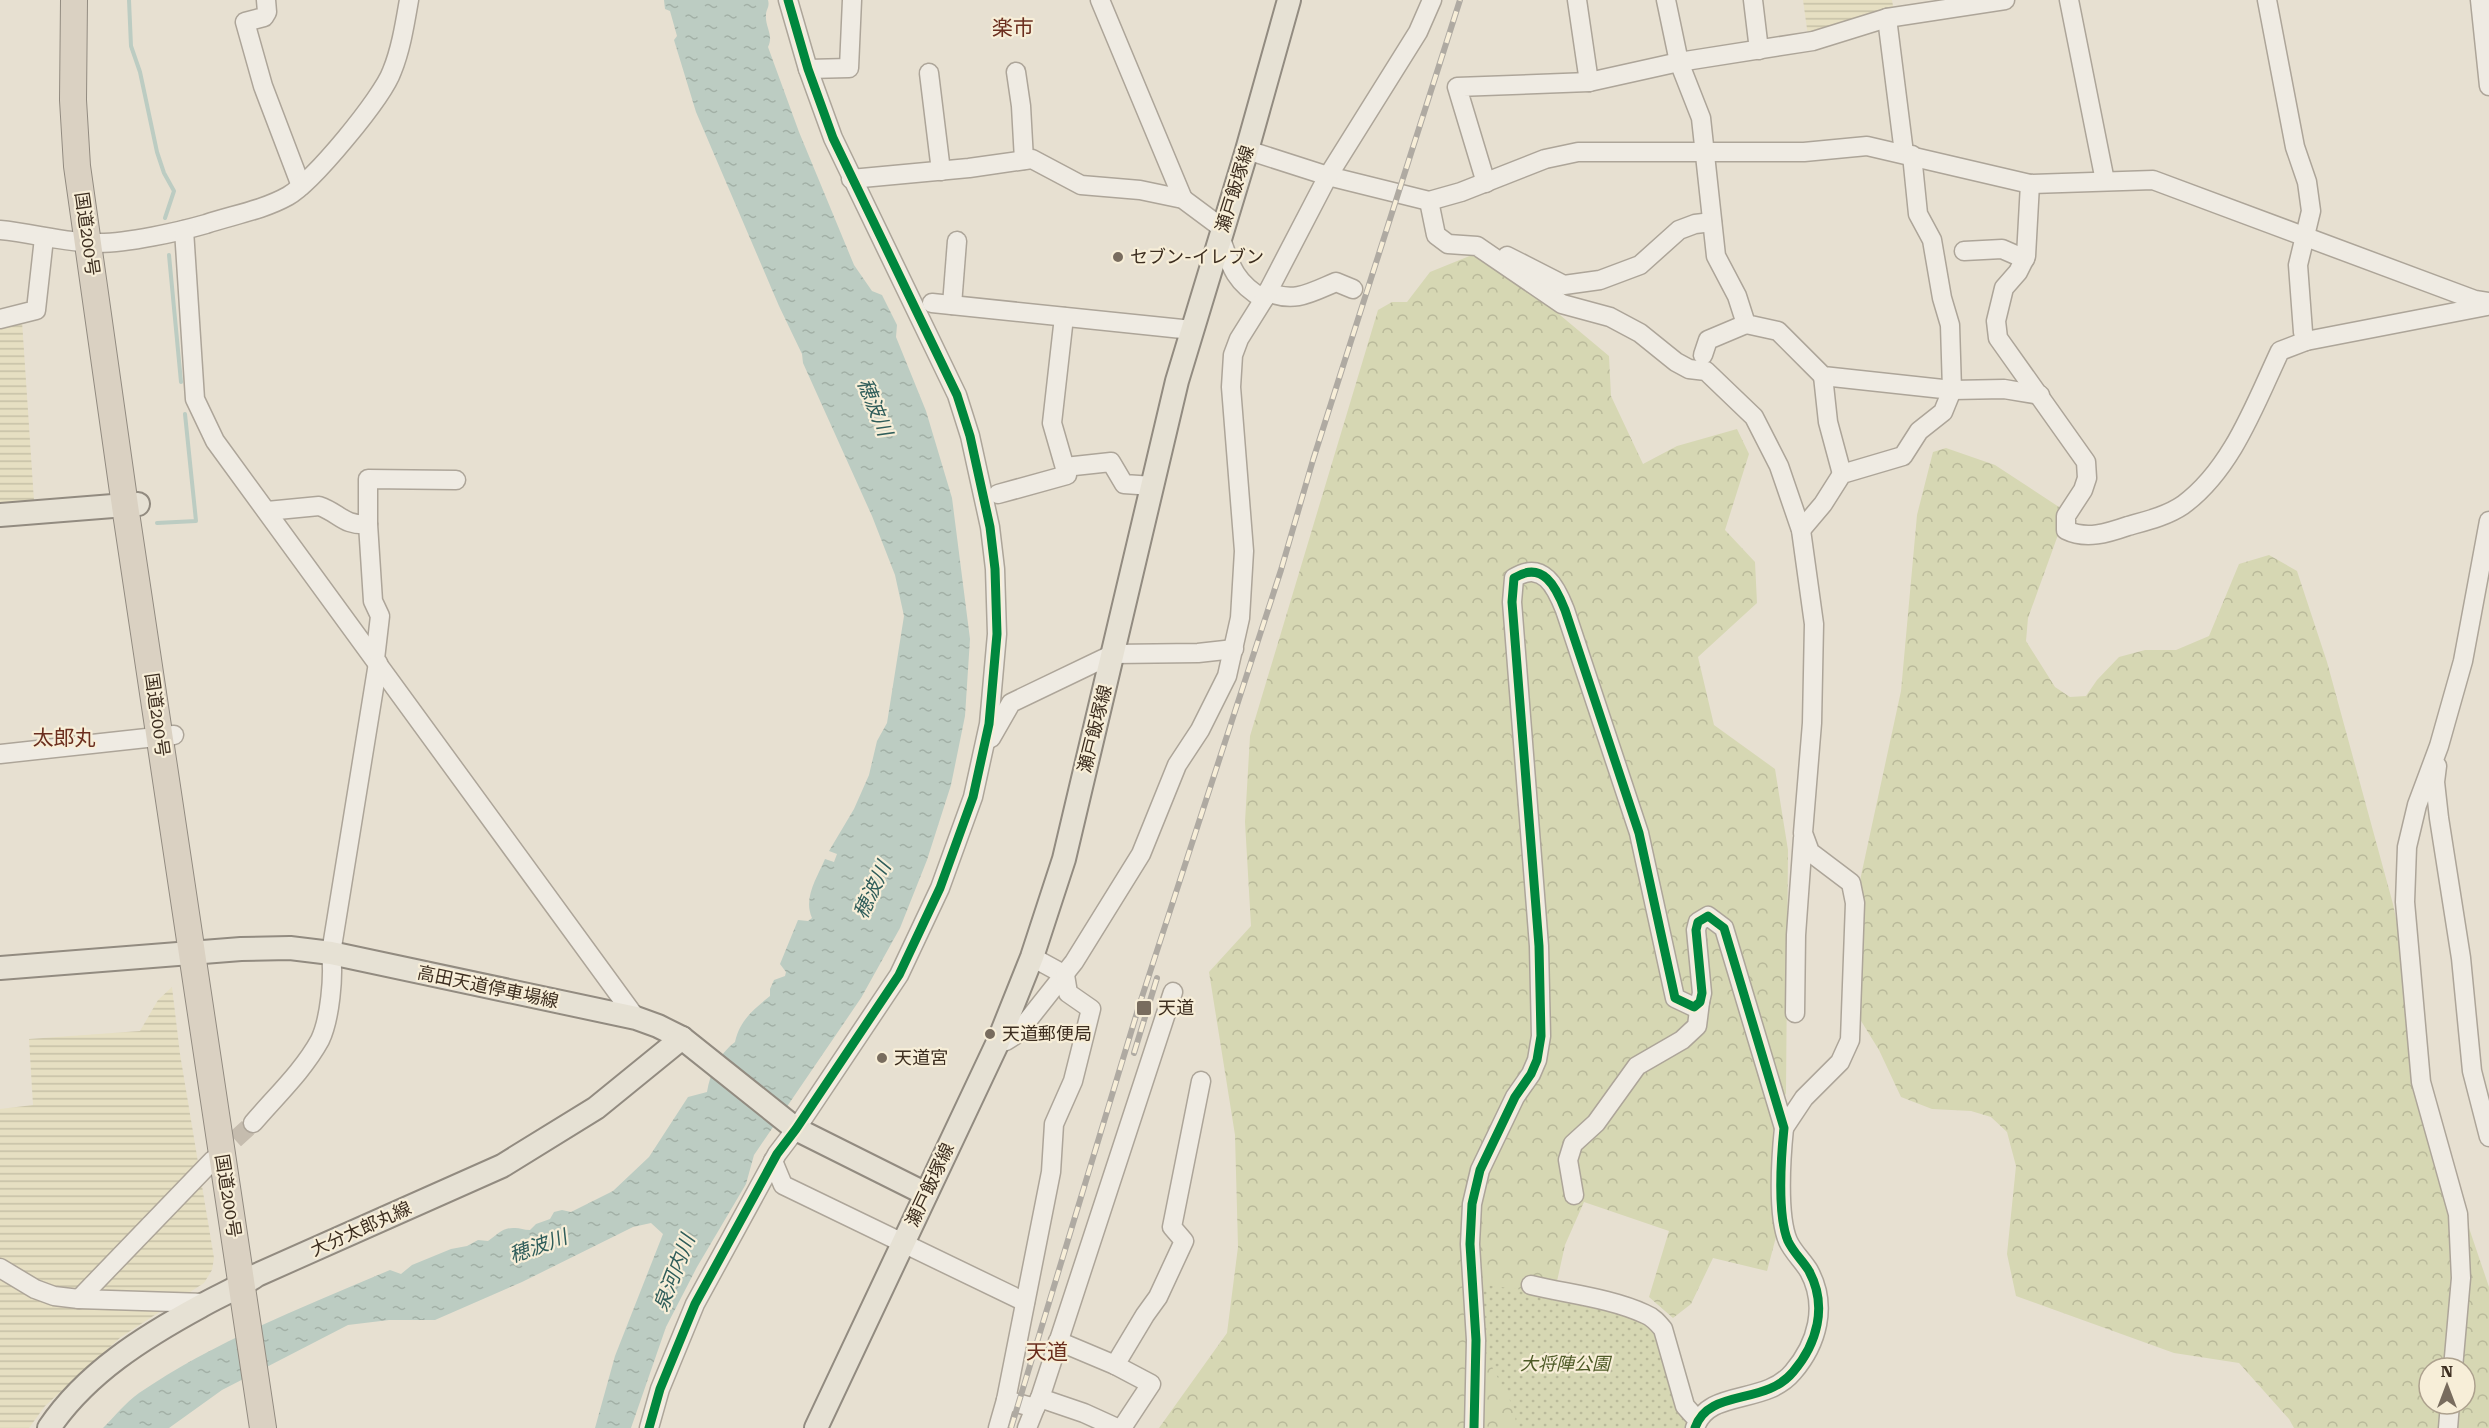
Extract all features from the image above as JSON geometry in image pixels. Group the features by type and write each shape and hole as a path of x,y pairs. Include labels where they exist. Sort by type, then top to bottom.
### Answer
{"highway":[{"name":"国道200号","path":"74,0 73,100 77,166 95,243 131,505 251,1288 278,1428"},
{"name":"国道200号","path":"89,0 88,77 95,243"},
{"name":"国道200号","path":"251,1288 263,1428"}],"main road":[{"name":"瀬戸飯塚線","path":"816,1428 998,1042 1032,957 1064,859 1177,381 1247,150 1289,0"},
{"path":"0,515 131,505"},
{"name":"高田天道停車場線","path":"0,968 200,952 290,948 332,953 636,1018 658,1026 685,1041 793,1126 926,1194"},
{"name":"大分太郎丸線","path":"49,1428 100,1371 152,1332 205,1303 251,1288 502,1166 596,1108 685,1041"}],"street":[{"path":"266,0 267,12 264,17 246,22 264,86 301,186"},
{"path":"0,230 23,232 44,238 95,243 184,230 271,204 290,195 301,186 365,113 392,72 410,0"},
{"path":"649,1428 660,1389 695,1304 773,1161 793,1126 899,975 940,888 961,835 974,797 989,724 997,634 996,591 990,527 970,436 957,395 891,254 874,226 833,138 808,69 788,0"},
{"path":"808,69 849,68 852,0"},
{"path":"1100,0 1183,199 1221,232 1235,274 1243,285 1265,296 1283,298 1299,297 1336,282 1353,288"},
{"path":"998,1042 1006,1041 1017,1034 1065,975 1141,854 1177,765 1220,692 1234,649 1240,618 1244,551 1231,387 1233,355 1239,339 1265,296 1328,176 1418,32 1432,0"},
{"path":"1577,0 1589,82"},
{"path":"1666,0 1679,62 1701,118 1716,256 1737,296 1746,324"},
{"path":"1753,0 1759,50"},
{"path":"1486,183 1457,87 1589,82 1679,62 1813,41 1896,11 2005,0"},
{"path":"2069,0 2104,181"},
{"path":"2267,0 2295,147 2307,182 2311,211 2298,265 2303,332 2306,341"},
{"path":"2480,0 2489,86"},
{"path":"1801,530 1823,504 1842,474 1904,456 1920,431 1942,412 1952,390 1950,325 1942,298 1932,240 1918,214 1908,154 1896,11"},
{"path":"1016,72 1021,106 1024,160"},
{"path":"929,73 941,171"},
{"path":"1247,150 1328,176 1429,201 1486,183 1545,159 1578,152 1804,152 1867,146 2030,184 2153,180 2304,238 2489,304"},
{"path":"851,178 941,171 1032,159 1081,185 1140,190 1183,199"},
{"path":"2030,184 2025,259 2018,272 2004,288 1996,321 1998,338 2086,462 2087,478 2083,490 2066,516 2066,530 2073,533 2095,535 2163,515 2183,505 2214,474 2238,439 2280,351 2306,341 2489,304"},
{"path":"1429,201 1436,235 1448,244 1477,246 1504,254 1564,285 1600,280 1640,265 1678,230 1712,222"},
{"path":"184,230 195,399 215,441 636,1018"},
{"path":"0,319 36,310 44,238"},
{"path":"952,305 957,242"},
{"path":"1477,246 1562,304 1610,317 1640,333 1683,366 1706,371 1754,417 1779,466 1801,530 1814,624 1812,723 1796,935 1795,1013"},
{"path":"1964,251 2002,249 2025,259"},
{"path":"932,303 1192,330"},
{"path":"998,494 1067,475 1052,423 1064,317"},
{"path":"1703,355 1708,340 1746,324 1778,331 1823,376 1828,422 1842,474"},
{"path":"1823,376 1952,390 2004,389 2040,395"},
{"path":"1065,467 1111,462 1124,484 1153,486"},
{"path":"253,1123 307,1060 321,1037 333,971 332,953 376,661 380,616 373,601 368,524 368,478 456,480"},
{"path":"267,511 319,506 327,508 345,522 356,525 368,524"},
{"path":"2454,1356 2461,1278 2458,1214 2421,1082 2405,902 2407,847 2417,805 2439,746 2463,661 2489,521"},
{"path":"1474,1428 1476,1340 1470,1244 1472,1204 1480,1170 1515,1097 1531,1074 1537,1060 1541,1036 1539,946 1512,602 1514,578 1523,572 1538,573 1547,578 1556,589 1639,833 1675,998 1694,1007 1700,1002"},
{"path":"983,753 1011,702 1113,654 1198,653 1234,649"},
{"path":"0,754 167,737"},
{"path":"2439,746 2435,782 2439,818 2461,958 2472,1071 2489,1137"},
{"path":"1784,1128 1804,1098 1840,1062 1850,1040 1855,903 1851,883 1810,852 1803,833"},
{"path":"1531,1285 1616,1305 1646,1314 1654,1320 1663,1329 1685,1406 1697,1423 1709,1407 1767,1392 1779,1385 1793,1373 1809,1348 1818,1327 1819,1301 1809,1273 1788,1242 1781,1156 1784,1128 1724,928 1708,916 1698,922 1696,930 1702,993 1697,1026 1682,1040 1637,1066 1596,1123 1573,1144 1568,1160 1574,1195"},
{"path":"1032,957 1065,975"},
{"path":"998,1428 1006,1400 1051,1172 1054,1124 1073,1081 1091,1009 1068,993 1065,975"},
{"path":"1027,1428 1173,992"},
{"path":"1115,1365 1144,1315 1158,1297 1184,1241 1172,1227 1201,1081"},
{"path":"79,1299 213,1160"},
{"path":"773,1161 783,1185 1025,1302"},
{"path":"0,1268 34,1289 54,1296 79,1299 205,1303"},
{"path":"1058,1341 1115,1365 1151,1384 1122,1428"},
{"path":"1006,1400 1037,1403 1084,1413 1117,1428"}],"shaded area":[{"path":"1803,0 1892,0 1894,12 1808,36"},
{"path":"22,321 34,501 0,505 0,327"},
{"path":"172,987 180,1054 214,1258 212,1270 204,1283 121,1337 45,1406 29,1428 0,1428 0,1109 33,1105 29,1039 140,1031 158,1000"}],"green space":[{"path":"1472,255 1554,310 1609,356 1611,396 1643,464 1677,446 1737,429 1749,454 1725,530 1755,562 1757,603 1698,657 1714,725 1775,769 1788,850 1786,1093 1773,1130 1776,1237 1767,1271 1713,1258 1691,1304 1673,1318 1649,1297 1669,1231 1584,1202 1565,1245 1552,1304 1578,1428 1159,1428 1227,1333 1238,1247 1235,1135 1209,972 1251,926 1245,822 1250,736 1378,310 1392,302 1407,302 1430,272"},
{"path":"1946,448 1995,465 2059,507 2063,521 2028,618 2026,641 2055,687 2070,697 2086,696 2097,680 2119,657 2145,650 2176,650 2209,636 2239,564 2269,555 2297,571 2327,662 2393,904 2447,1163 2489,1287 2489,1428 2294,1428 2289,1419 2239,1363 2174,1353 2016,1296 2007,1254 2016,1166 2007,1132 1991,1117 1971,1111 1932,1109 1901,1097 1879,1050 1850,1003 1859,885 1901,691 1917,515 1933,452"},
{"name":"大将陣公園","path":"1478,1284 1532,1291 1642,1319 1656,1329 1689,1428 1516,1428 1515,1410 1482,1348"}],"water":[{"path":"664,0 768,0 766,19 770,43 768,47 799,132 854,265 872,291 882,295 897,325 896,337 926,411 952,498 970,639 965,716 951,785 927,860 900,928 861,998 754,1155 746,1184 697,1267 666,1327 631,1428 595,1428 615,1356 663,1234 651,1223 633,1227 522,1282 435,1320 389,1320 348,1325 222,1390 169,1428 103,1428 139,1393 168,1374 261,1326 390,1270 401,1274 412,1265 478,1240 488,1241 507,1229 530,1230 536,1224 550,1219 554,1212 562,1210 571,1212 613,1191 649,1157 688,1097 707,1092 716,1064 735,1042 744,1021 770,996 774,980 785,976 786,972 780,964 798,920 808,921 812,918 809,903 815,881 825,859 834,862 837,854 829,851 854,809 869,775 877,741 887,723 904,616 895,575 872,516 803,363 802,354 779,306 696,112 674,40 677,36 670,11 665,9"}],"waterway":[{"path":"129,0 131,46 140,72 157,152 164,173 174,191 165,218"},
{"path":"169,255 181,382"},
{"path":"157,523 196,521 185,414"}],"tunnel":[{"path":"215,1158 253,1123"}],"railway":[{"path":"1011,1428 1139,1006 1281,570 1313,460 1460,0"},
{"path":"1134,1053 1157,978"}],"cycle path":[{"path":"649,1428 660,1389 695,1304 777,1154 899,975 940,888 973,797 989,724 997,634 995,569 990,527 970,436 957,395 833,138 808,69 788,0"},
{"path":"1474,1428 1476,1340 1470,1244 1472,1204 1480,1170 1515,1097 1531,1074 1537,1060 1541,1036 1539,946 1512,602 1514,578 1533,572 1541,574 1553,585 1565,610 1639,833 1675,998 1694,1007 1700,1002 1702,993 1696,930 1698,922 1708,916 1724,928 1784,1128 1781,1186 1785,1230 1790,1245 1809,1271 1818,1298 1819,1311 1814,1337 1793,1372 1781,1383 1768,1389 1712,1407 1702,1416 1695,1428"}],"place":[{"name":"セブン-イレブン","path":"1118,257"},
{"name":"天道","path":"1144,1008"},
{"name":"天道郵便局","path":"990,1034"},
{"name":"天道宮","path":"882,1058"}],"district":[{"name":"楽市","path":"1013,28"},
{"name":"太郎丸","path":"64,738"},
{"name":"天道","path":"1047,1352"}],"water label":[{"name":"穂波川","path":"875,407"},
{"name":"穂波川","path":"872,890"},
{"name":"穂波川","path":"538,1246"},
{"name":"泉河内川","path":"674,1273"}]}
